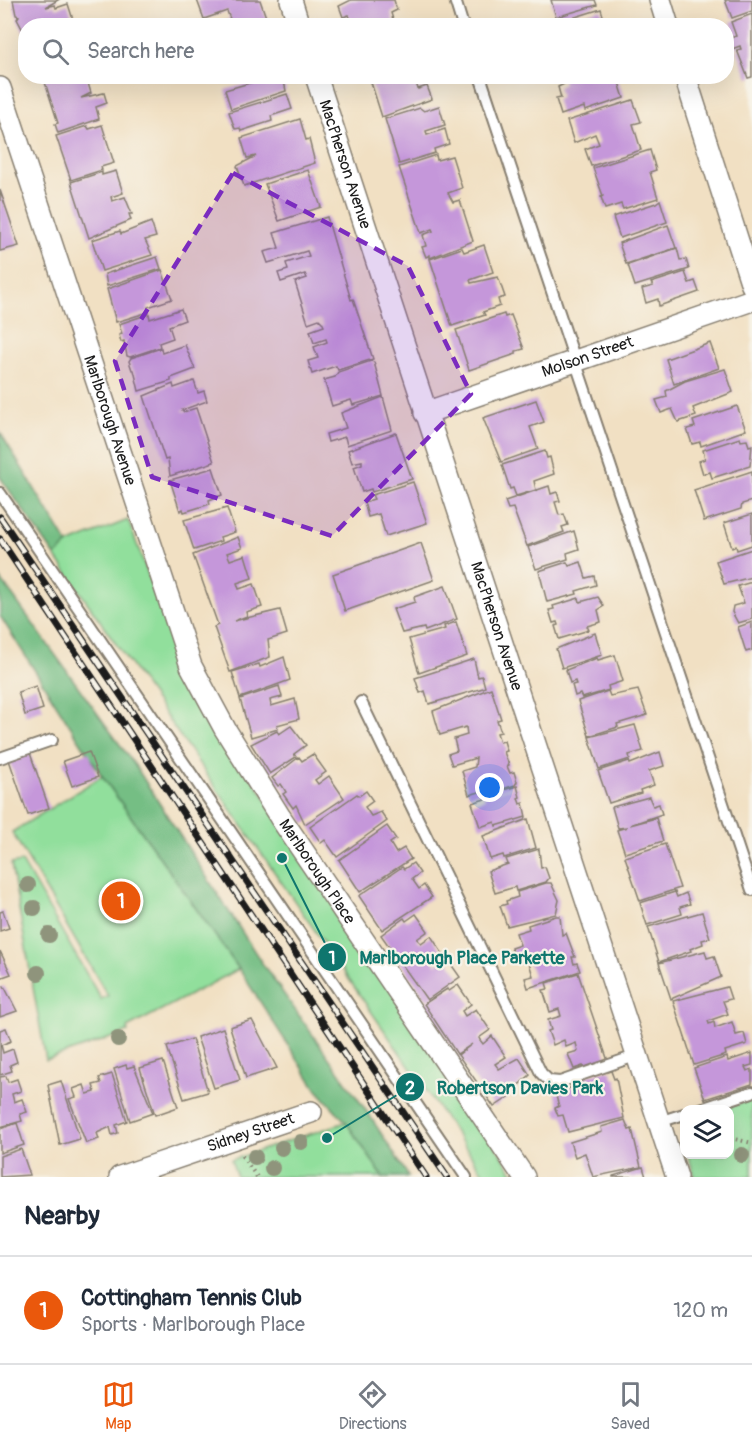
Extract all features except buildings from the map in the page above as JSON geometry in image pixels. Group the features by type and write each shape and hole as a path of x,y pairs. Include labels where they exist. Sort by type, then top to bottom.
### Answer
{"street":[{"path":"291,0 297,18"},
{"path":"660,0 666,18"},
{"name":"MacPherson Avenue","path":"319,84 677,1177"},
{"path":"688,84 752,285"},
{"name":"Marlborough Avenue","path":"0,88 112,434 191,666 234,744"},
{"name":"Molson Street","path":"425,413 752,300"},
{"name":"Marlborough Place","path":"234,744 280,817 524,1177"},
{"name":"Sidney Street","path":"120,1177 311,1112"}],"lane":[{"path":"455,0 461,18"},
{"path":"483,84 752,890"},
{"path":"0,493 466,1177"},
{"path":"361,702 541,1073 549,1081 560,1083 638,1055"},
{"path":"0,758 52,740"},
{"path":"713,1105 752,1092"},
{"path":"660,1122 680,1115"}],"path":[{"path":"734,1139 752,1143"},
{"path":"241,1154 257,1177"}],"highlighted area":[{"path":"233,173 408,266 471,394 332,536 152,477 115,361"}],"green space":[{"path":"0,432 68,544 55,556 0,477"},
{"path":"128,520 186,678 516,1177 486,1177 55,556 68,544"},
{"path":"0,578 136,767 262,963 370,1116 409,1177 383,1177 346,1122 317,1090 239,969 102,776 0,616"},
{"path":"102,776 239,969 127,1028 128,1032 46,1060 11,864 22,862 101,999 108,996 12,832"},
{"path":"752,1099 752,1177 695,1177 689,1159 734,1159 734,1105"},
{"path":"346,1122 383,1177 237,1177 231,1160"}],"railway":[{"path":"0,517 447,1177"},
{"path":"0,539 426,1177"}],"place":[{"name":"Marlborough Place Parkette","path":"282,858"},
{"name":"Cottingham Tennis Club","path":"121,901"},
{"name":"Robertson Davies Park","path":"327,1138"}]}
